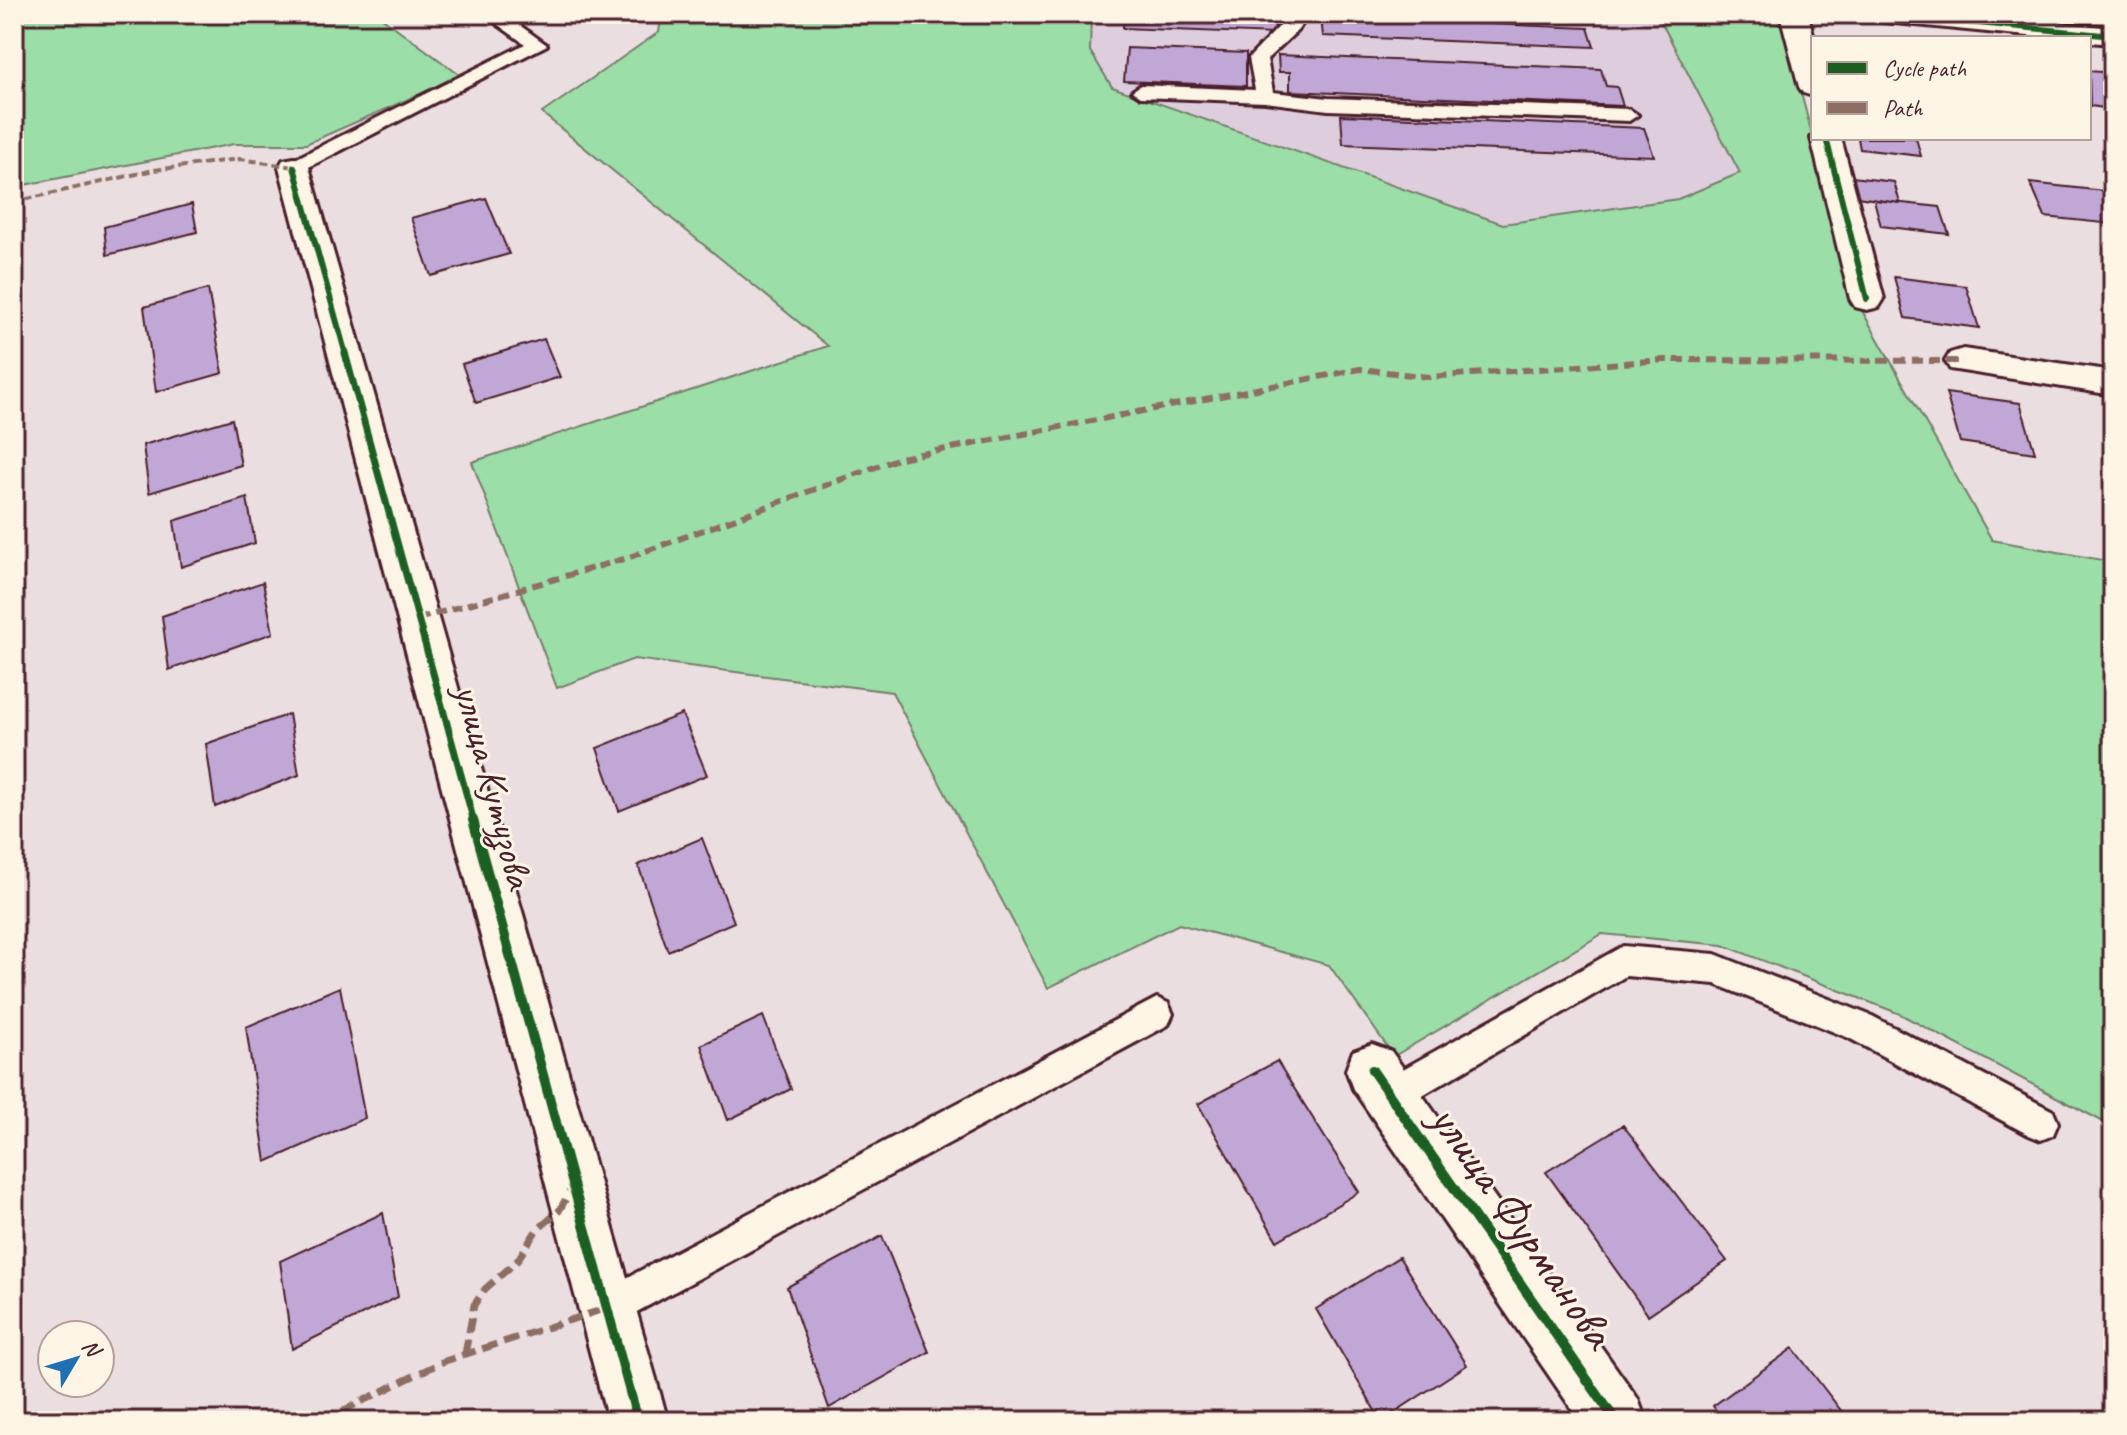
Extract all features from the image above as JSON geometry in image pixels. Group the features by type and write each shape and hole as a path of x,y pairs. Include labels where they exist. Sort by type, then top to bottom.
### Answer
{"street":[{"path":"1794,14 1811,79"},
{"path":"1885,14 2113,36"},
{"path":"1827,140 1867,299"},
{"name":"улица Кутузова","path":"294,167 638,1421"},
{"path":"1963,361 2113,383"},
{"name":"улица Фурманова","path":"1381,1082 1616,1421"}],"lane":[{"path":"294,167 538,45 492,14"},
{"path":"1265,96 1258,58 1292,26 1300,14"},
{"path":"1141,91 1265,96 1328,104 1629,115"},
{"path":"1381,1082 1623,961 1715,969 1860,1027 2041,1123"},
{"path":"607,1308 1157,1014"}],"shaded area":[{"path":"1091,14 1657,14 1741,173 1678,199 1503,224 1112,87 1090,51"}],"green space":[{"path":"14,14 377,14 461,76 306,144 234,144 14,187"},
{"path":"662,14 1091,14 1090,51 1112,87 1503,224 1678,199 1740,173 1657,14 1780,14 1856,300 1992,540 2113,562 2113,1127 1900,1014 1723,945 1602,934 1394,1056 1329,965 1179,924 1048,988 892,692 634,659 557,688 472,462 828,346 542,113 659,32"}],"building":[{"path":"1124,14 1274,14 1275,34 1123,28"},
{"path":"1321,17 1588,28 1594,47 1323,36"},
{"path":"1127,48 1246,53 1246,86 1124,81"},
{"path":"1278,55 1601,69 1606,86 1617,87 1623,106 1290,91 1290,72 1279,72"},
{"path":"2091,71 2113,73 2113,109 2091,106"},
{"path":"1341,115 1644,128 1654,156 1343,144"},
{"path":"1858,140 1917,140 1921,156 1860,149"},
{"path":"1852,177 1894,182 1900,203 1857,197"},
{"path":"2030,183 2113,192 2113,224 2045,217"},
{"path":"486,198 509,254 431,276 411,218"},
{"path":"1874,200 1940,207 1949,234 1881,226"},
{"path":"192,204 197,232 107,255 104,227"},
{"path":"1894,277 1966,286 1979,328 1905,318"},
{"path":"208,289 223,373 156,392 144,307"},
{"path":"544,339 560,377 476,403 462,364"},
{"path":"1946,393 2020,403 2035,453 1960,442"},
{"path":"232,419 241,465 149,493 143,445"},
{"path":"247,498 255,543 181,567 174,521"},
{"path":"263,582 273,633 169,670 162,616"},
{"path":"289,714 299,775 215,807 206,744"},
{"path":"682,714 707,775 619,811 597,748"},
{"path":"702,838 734,922 668,951 638,865"},
{"path":"340,987 365,1118 266,1162 246,1027"},
{"path":"763,1016 791,1089 728,1120 701,1045"},
{"path":"1277,1061 1359,1192 1277,1241 1198,1104"},
{"path":"1623,1125 1727,1261 1648,1315 1546,1172"},
{"path":"383,1213 398,1297 292,1349 280,1261"},
{"path":"882,1236 929,1352 829,1408 787,1287"},
{"path":"1399,1257 1467,1365 1381,1421 1316,1309"},
{"path":"1793,1348 1849,1421 1724,1421 1713,1406"}],"marked path":[{"path":"14,202 154,170 240,159 294,167"},
{"path":"418,619 627,558 900,458 1360,369 1428,377 1664,360 1963,361"},
{"path":"465,1354 474,1305 485,1289 517,1261 536,1231 559,1211 573,1186"},
{"path":"322,1421 442,1362 607,1308"}],"cycle path":[{"path":"1885,14 2113,36"},
{"path":"1827,140 1867,299"},
{"path":"294,167 638,1421"},
{"path":"1372,1070 1616,1421"}]}
